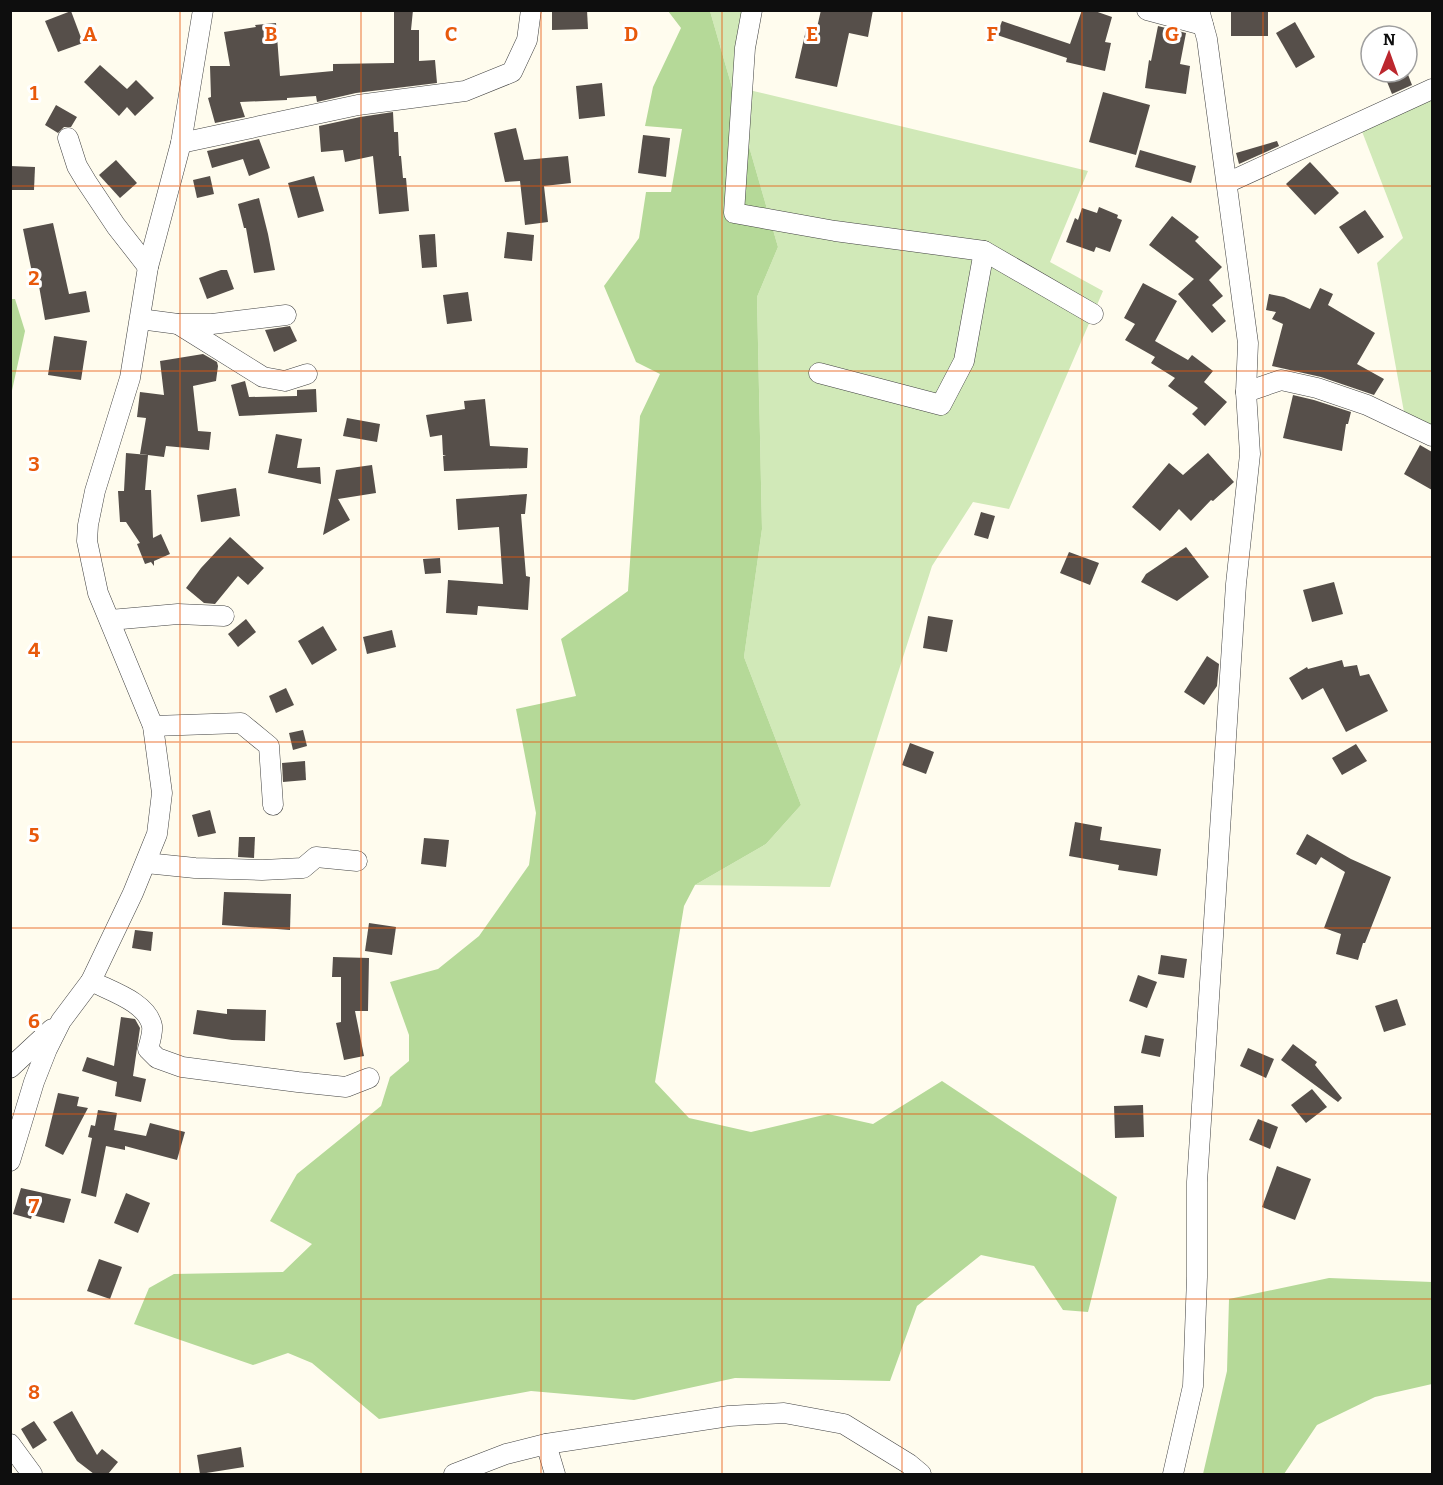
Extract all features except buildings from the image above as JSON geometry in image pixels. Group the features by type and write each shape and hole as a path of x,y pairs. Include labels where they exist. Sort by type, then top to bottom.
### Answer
{"street":[{"path":"10,1161 34,1082 47,1049 61,1022 91,981 134,893 157,834 162,793 153,726 98,593 87,541 95,491 130,378 148,267 181,143 203,10"},
{"path":"181,143 358,105 465,91 513,72 526,40 531,10"},
{"path":"752,10 745,48 734,213 835,231 984,251 1093,314"},
{"path":"1147,10 1201,17 1207,39 1248,344 1246,392 1250,454 1236,584 1197,1182 1193,1386 1173,1474"},
{"path":"1227,183 1432,89"},
{"path":"68,138 77,166 116,226 148,267"},
{"path":"819,373 941,405 964,361 984,251"},
{"path":"140,319 178,324 213,324 286,315"},
{"path":"178,324 263,377 285,381 307,374"},
{"path":"1246,392 1281,380 1317,388 1367,405 1432,436"},
{"path":"110,620 178,614 224,616"},
{"path":"153,726 241,723 269,746 273,805"},
{"path":"146,863 195,868 262,870 303,868 316,857 357,861"},
{"path":"91,981 134,1004 147,1014 152,1027 148,1049 157,1058 182,1066 346,1087 369,1078"},
{"path":"10,1068 61,1022"},
{"path":"454,1474 506,1454 546,1444 729,1416 784,1413 844,1424 909,1464 921,1474"},
{"path":"10,1444 26,1470"},
{"path":"546,1444 555,1474"}],"green space":[{"path":"668,11 710,11 778,247 757,297 762,529 744,657 801,805 766,844 695,885 684,906 655,1082 689,1118 751,1132 828,1114 873,1124 942,1081 1117,1197 1088,1312 1063,1310 1034,1266 981,1255 917,1306 890,1381 735,1378 634,1400 531,1391 379,1419 312,1363 288,1353 253,1365 134,1324 149,1288 174,1274 283,1272 312,1244 270,1221 297,1174 381,1106 390,1077 409,1061 409,1035 390,982 438,969 479,936 529,865 536,813 516,709 576,696 561,639 628,591 640,416 660,374 636,362 604,286 639,238 646,192 671,192 682,129 645,126 653,87 681,28"},
{"path":"710,11 761,11 749,90 1088,171 1050,262 1103,291 1009,509 973,502 932,566 830,887 695,885 766,844 801,805 744,657 762,529 757,297 778,247"},
{"path":"1432,90 1432,427 1404,412 1377,263 1403,238 1358,121"},
{"path":"11,299 15,299 25,331 11,395"},
{"path":"1329,1278 1432,1282 1432,1384 1375,1397 1317,1425 1284,1474 1203,1474 1227,1371 1229,1299"}]}
